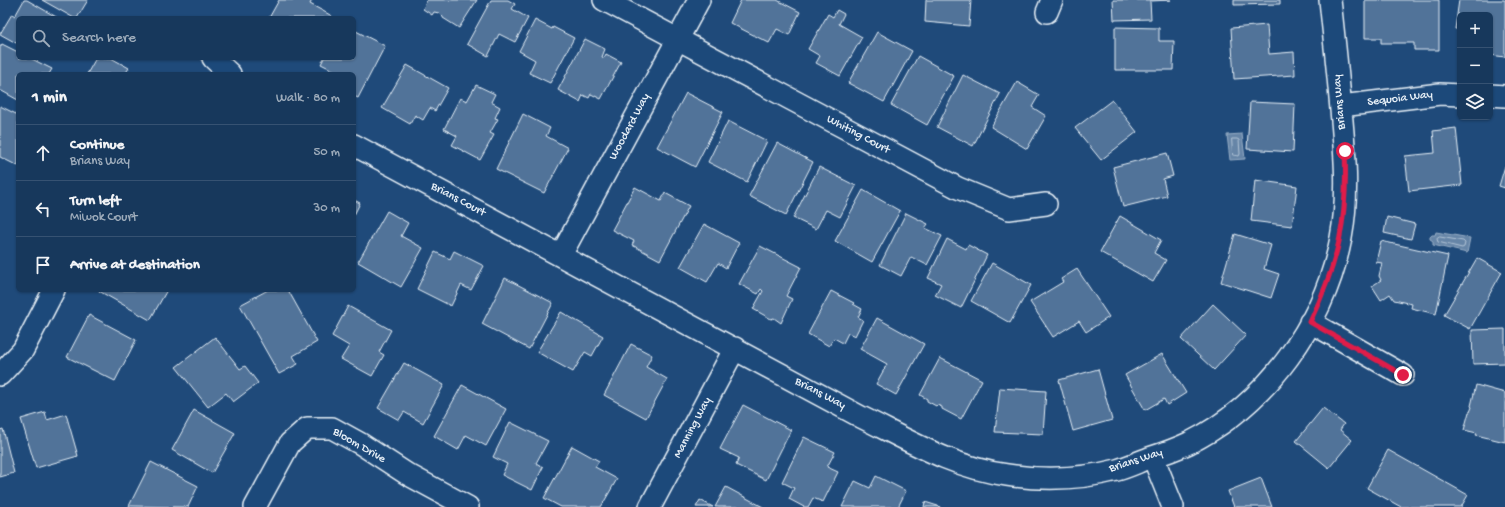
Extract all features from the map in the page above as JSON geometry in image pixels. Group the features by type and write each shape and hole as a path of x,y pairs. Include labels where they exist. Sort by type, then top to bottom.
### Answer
{"street":[{"name":"Whiting Court","path":"604,0 958,188 1009,208 1046,204"},
{"name":"Woodard Way","path":"561,255 698,0"},
{"name":"Brians Way","path":"561,255 736,348 854,413 938,456 978,470 1006,475 1076,477 1116,470 1189,443 1220,424 1240,409 1276,373 1290,356 1310,322 1324,293 1335,262 1341,238 1345,214 1346,182 1341,106 1330,0"},
{"path":"215,60 228,72"},
{"name":"Sequoia Way","path":"1341,106 1440,94 1457,95"},
{"path":"1493,95 1505,96"},
{"name":"Brians Court","path":"356,146 561,255"},
{"path":"0,374 22,350 53,292"},
{"path":"1310,322 1403,375"},
{"name":"Manning Way","path":"650,507 736,348"},
{"name":"Bloom Drive","path":"255,507 290,443 307,428 332,428 361,444 407,474 468,507"},
{"path":"1154,457 1173,507"}],"water":[{"path":"1242,134 1245,159 1230,160 1227,135"},
{"path":"1436,232 1470,238 1467,253 1433,245 1433,241 1430,237 1435,235"}],"building":[{"path":"24,0 27,0 55,16 16,16 16,43 0,34 12,14 15,16"},
{"path":"42,0 88,0 78,16 70,16"},
{"path":"279,0 312,0 310,4 332,16 270,16"},
{"path":"427,0 477,0 459,28 443,18 439,13 434,12 432,15 423,9"},
{"path":"491,0 508,0 515,4 512,9 528,18 515,42 499,34 488,56 467,44"},
{"path":"741,0 777,0 800,12 789,35 777,29 769,43 730,23"},
{"path":"926,0 971,0 969,26 925,22"},
{"path":"1113,0 1171,0 1150,1 1151,19 1114,20"},
{"path":"1234,0 1280,0 1280,4 1234,5"},
{"path":"1365,0 1439,0 1439,50 1414,50 1414,43 1381,43 1381,38 1365,38"},
{"path":"1459,0 1505,0 1505,57 1493,55 1493,12 1457,12"},
{"path":"837,10 844,14 839,24 862,37 840,76 816,63 820,56 808,49 828,14 833,17"},
{"path":"1457,14 1457,29 1455,29"},
{"path":"535,20 574,38 550,83 529,73 535,60 519,51"},
{"path":"1267,25 1269,54 1294,52 1295,75 1234,79 1231,28"},
{"path":"1115,27 1159,28 1159,41 1174,41 1173,70 1115,70"},
{"path":"356,31 385,46 358,98 356,97 356,72 337,72 321,64 323,60 356,60"},
{"path":"877,32 912,51 884,102 848,83"},
{"path":"585,39 605,49 602,57 604,58 606,54 621,62 601,99 591,94 589,98 583,95 580,102 558,90"},
{"path":"2,44 16,51 16,60 34,60 52,69 50,72 16,72 16,99 0,90 0,47"},
{"path":"918,56 954,76 927,125 891,105"},
{"path":"95,60 115,60 129,68 126,72 88,72"},
{"path":"407,65 448,88 435,111 430,108 423,120 415,115 410,124 382,108"},
{"path":"963,75 1000,94 973,146 937,127"},
{"path":"1017,82 1039,95 1032,107 1046,116 1027,149 991,127"},
{"path":"476,85 495,94 491,102 500,107 495,118 498,119 490,133 494,135 480,160 452,145 457,136 444,129 460,98 467,101"},
{"path":"686,93 723,112 695,167 657,147"},
{"path":"1112,100 1137,132 1101,160 1075,128"},
{"path":"1250,102 1295,104 1293,152 1247,149"},
{"path":"0,106 16,114 16,165 0,157"},
{"path":"523,114 550,128 546,136 568,148 544,193 496,169"},
{"path":"728,121 767,141 747,182 708,162"},
{"path":"1456,128 1462,185 1409,191 1405,156 1435,153 1433,131"},
{"path":"777,143 813,162 786,215 749,196"},
{"path":"1167,153 1173,176 1163,179 1167,196 1123,207 1113,167"},
{"path":"1505,166 1505,188 1499,186"},
{"path":"819,167 856,186 840,217 826,210 816,229 793,218"},
{"path":"1255,180 1297,186 1292,226 1251,221"},
{"path":"635,187 661,201 665,193 689,206 660,260 632,245 634,241 612,230"},
{"path":"863,190 900,211 872,262 835,241"},
{"path":"356,201 360,203 356,211"},
{"path":"387,211 408,223 401,236 423,248 401,287 358,262"},
{"path":"906,213 928,224 925,228 942,236 927,265 911,257 901,276 880,265"},
{"path":"1120,216 1161,240 1154,253 1166,260 1153,282 1100,252"},
{"path":"1387,217 1415,224 1411,239 1384,233"},
{"path":"704,224 739,243 726,268 718,263 707,282 680,267"},
{"path":"1235,234 1271,245 1264,269 1279,274 1271,298 1221,282"},
{"path":"947,239 966,249 968,245 987,255 961,308 935,295 941,284 928,278"},
{"path":"1381,241 1448,256 1436,314 1411,308 1412,304 1394,300 1390,294 1381,300 1372,286 1381,280 1379,276 1382,263 1376,262"},
{"path":"760,246 801,267 786,296 792,299 781,323 774,318 771,319 753,309 763,291 761,289 758,294 739,284"},
{"path":"454,251 484,266 471,290 461,285 451,306 417,289 435,252 450,259"},
{"path":"1477,258 1502,272 1470,329 1444,315"},
{"path":"992,263 1031,285 1010,323 971,301"},
{"path":"1077,269 1109,317 1086,332 1079,321 1053,337 1030,302 1063,282 1061,279"},
{"path":"505,278 553,303 529,349 482,324"},
{"path":"831,291 862,309 858,317 863,320 855,336 848,333 843,343 834,338 829,346 808,334"},
{"path":"101,292 166,292 150,320"},
{"path":"264,292 289,292 317,342 293,356 298,364 279,374 240,305"},
{"path":"1213,304 1246,335 1214,370 1181,339"},
{"path":"348,306 391,330 379,352 384,355 372,376 341,359 349,346 332,336"},
{"path":"561,312 603,336 592,356 585,352 573,372 537,352"},
{"path":"89,315 136,340 115,381 67,357"},
{"path":"877,318 924,344 896,395 876,384 887,364 860,349"},
{"path":"1505,329 1505,363 1473,364 1472,330"},
{"path":"215,337 240,369 245,366 258,383 233,402 226,393 208,407 176,367"},
{"path":"631,344 652,355 646,367 667,379 646,418 604,395"},
{"path":"1162,354 1186,393 1167,405 1164,399 1145,410 1125,375"},
{"path":"940,358 982,380 961,419 942,409 942,407 936,406 927,401 927,399 920,395"},
{"path":"404,363 444,385 423,423 404,412 399,420 378,408"},
{"path":"1098,369 1112,420 1073,431 1059,380"},
{"path":"462,385 506,409 486,446 466,435 458,450 434,436"},
{"path":"1476,385 1505,393 1505,442 1476,435 1477,433 1464,430 1472,407"},
{"path":"1000,388 1046,391 1043,434 995,432"},
{"path":"743,405 791,430 766,480 736,465 739,458 720,449"},
{"path":"1323,408 1344,424 1340,430 1352,440 1329,468 1296,441"},
{"path":"194,410 235,433 212,473 172,450"},
{"path":"45,412 47,420 66,414 78,456 36,468 21,419"},
{"path":"510,422 548,441 536,463 543,467 532,490 502,475 507,464 493,457"},
{"path":"3,429 14,473 0,477 0,430"},
{"path":"804,437 835,452 827,467 838,472 823,502 813,498 808,507 804,507 789,499 794,488 782,482"},
{"path":"572,446 599,461 595,467 617,479 601,507 561,507 544,498"},
{"path":"1388,450 1468,495 1461,507 1401,507 1367,488"},
{"path":"151,462 198,486 188,507 129,506"},
{"path":"876,476 906,491 898,507 842,507 855,481 870,488"},
{"path":"1261,478 1272,507 1234,507 1228,491"},
{"path":"726,487 763,507 715,507"},
{"path":"700,500 713,507 696,507"},
{"path":"925,502 941,507 924,507"}],"route":[{"path":"1345,151 1345,214 1341,238 1335,262 1324,293 1310,322 1403,375"}]}
